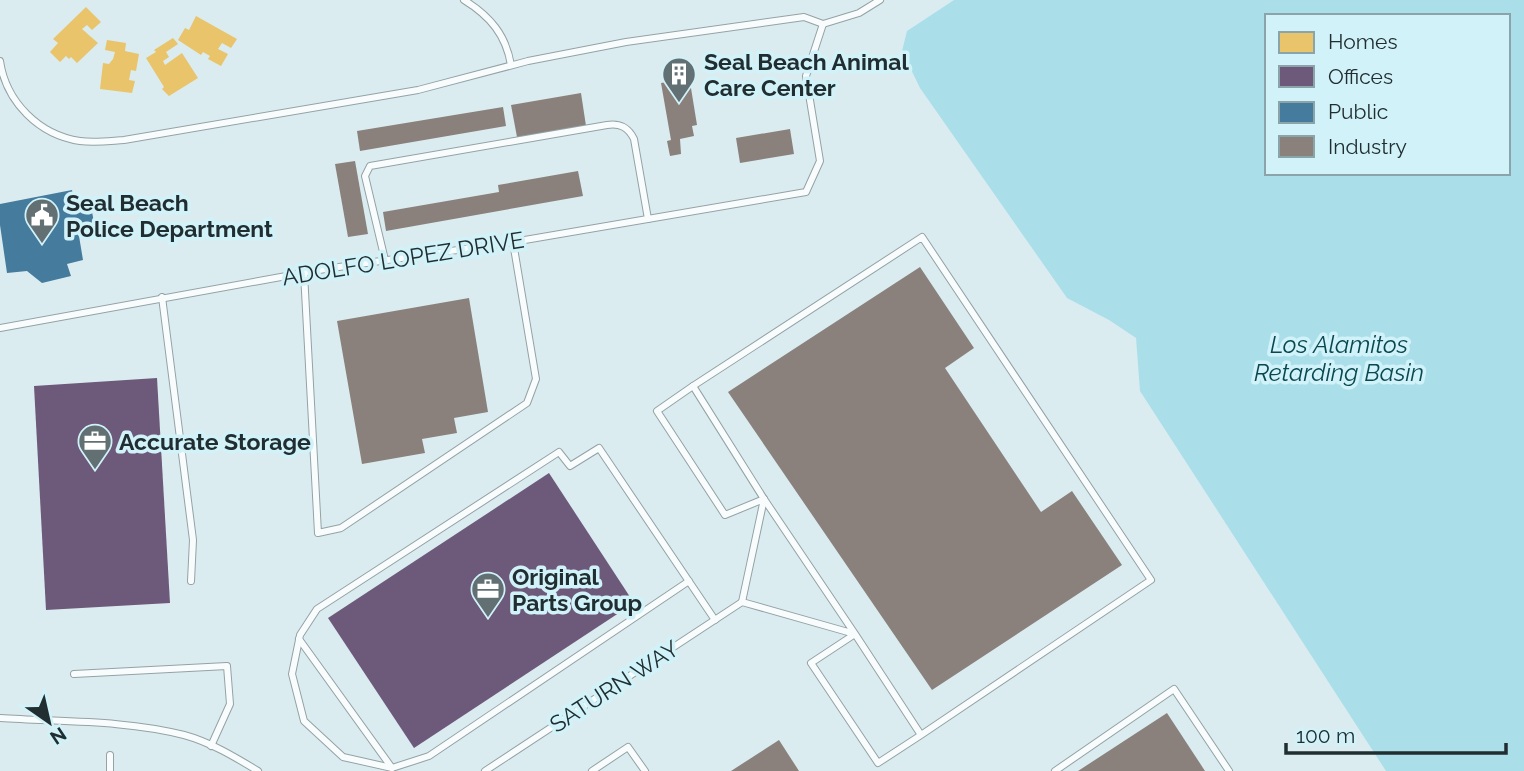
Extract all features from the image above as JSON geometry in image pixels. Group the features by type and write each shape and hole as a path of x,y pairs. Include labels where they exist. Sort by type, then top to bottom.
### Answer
{"lane":[{"path":"464,0 479,9 495,25 507,46 511,65"},
{"path":"0,61 8,89 33,120 62,136 97,142 124,140 418,90 511,65 626,42 804,17 823,24 859,13 880,0"},
{"name":"ADOLFO LOPEZ DRIVE","path":"0,328 304,273 513,242 806,192 820,161 806,76 823,24"},
{"path":"385,260 365,176 370,166 607,125 617,124 629,130 635,144 648,219"},
{"path":"764,499 725,515 657,411 922,237 1151,580 878,764 811,663 855,634"},
{"path":"304,273 318,533 341,528 527,403 536,379 513,242"},
{"path":"162,297 193,540 191,581"},
{"path":"693,386 920,735"},
{"path":"689,581 429,756 392,768 343,758 304,721 292,674 299,639 317,609 559,452 570,466 599,448 689,581 715,620"},
{"path":"764,499 742,602 855,634"},
{"name":"SATURN WAY","path":"485,771 742,602"},
{"path":"299,639 392,768"},
{"path":"75,674 227,666 230,704 211,746"},
{"path":"1055,771 1174,689 1229,771"},
{"path":"0,718 133,725 186,736 234,756 258,771"},
{"path":"592,771 628,747 645,771"},
{"path":"110,755 110,771"}],"water":[{"name":"Los Alamitos Retarding Basin","path":"954,0 1524,0 1524,771 1386,771 1140,391 1136,338 1067,298 920,88 902,51 907,31"}],"building: Homes":[{"path":"86,7 101,22 92,30 87,25 82,29 98,43 77,63 66,56 60,62 50,52 58,43 53,39"},
{"path":"196,16 237,39 231,48 222,43 218,49 228,54 221,66 208,59 210,56 203,52 201,55 178,40 185,28 189,30"},
{"path":"173,38 178,44 166,52 169,57 163,61 165,65 182,53 198,78 169,96 162,89 164,87 146,58"},
{"path":"107,40 126,43 125,51 139,54 136,71 131,70 129,80 135,81 132,93 100,89 103,63 109,64 115,52 105,50"}],"building: Offices":[{"path":"157,378 170,603 46,610 34,386"},
{"path":"549,473 634,603 414,748 328,618"}],"building: Public":[{"name":"Seal Beach Police Department","path":"72,190 74,200 89,197 95,227 78,230 83,260 67,264 71,276 42,283 27,271 7,273 0,225 0,204"}],"building: Industry":[{"name":"Seal Beach Animal Care Center","path":"685,79 685,83 690,82 697,125 692,126 694,136 680,139 681,154 670,156 667,141 671,140 661,83"},
{"path":"581,93 586,126 517,137 511,105"},
{"path":"503,107 506,126 360,151 357,131"},
{"name":"Seal Beach Animal Care Center","path":"790,129 794,154 740,163 736,138"},
{"path":"355,161 368,234 348,237 335,164"},
{"path":"578,171 583,196 386,231 383,212 499,192 498,185"},
{"path":"920,267 974,348 945,368 1041,512 1072,491 1122,565 932,690 728,392"},
{"path":"469,298 488,412 454,418 457,433 422,439 425,453 362,464 337,321"},
{"path":"1167,713 1205,771 1078,771"},
{"path":"779,740 799,771 731,771"}],"place":[{"name":"Seal Beach Animal Care Center","path":"679,104"},
{"name":"Seal Beach Police Department","path":"42,245"},
{"name":"Accurate Storage","path":"95,471"},
{"name":"Original Parts Group","path":"488,619"}]}
